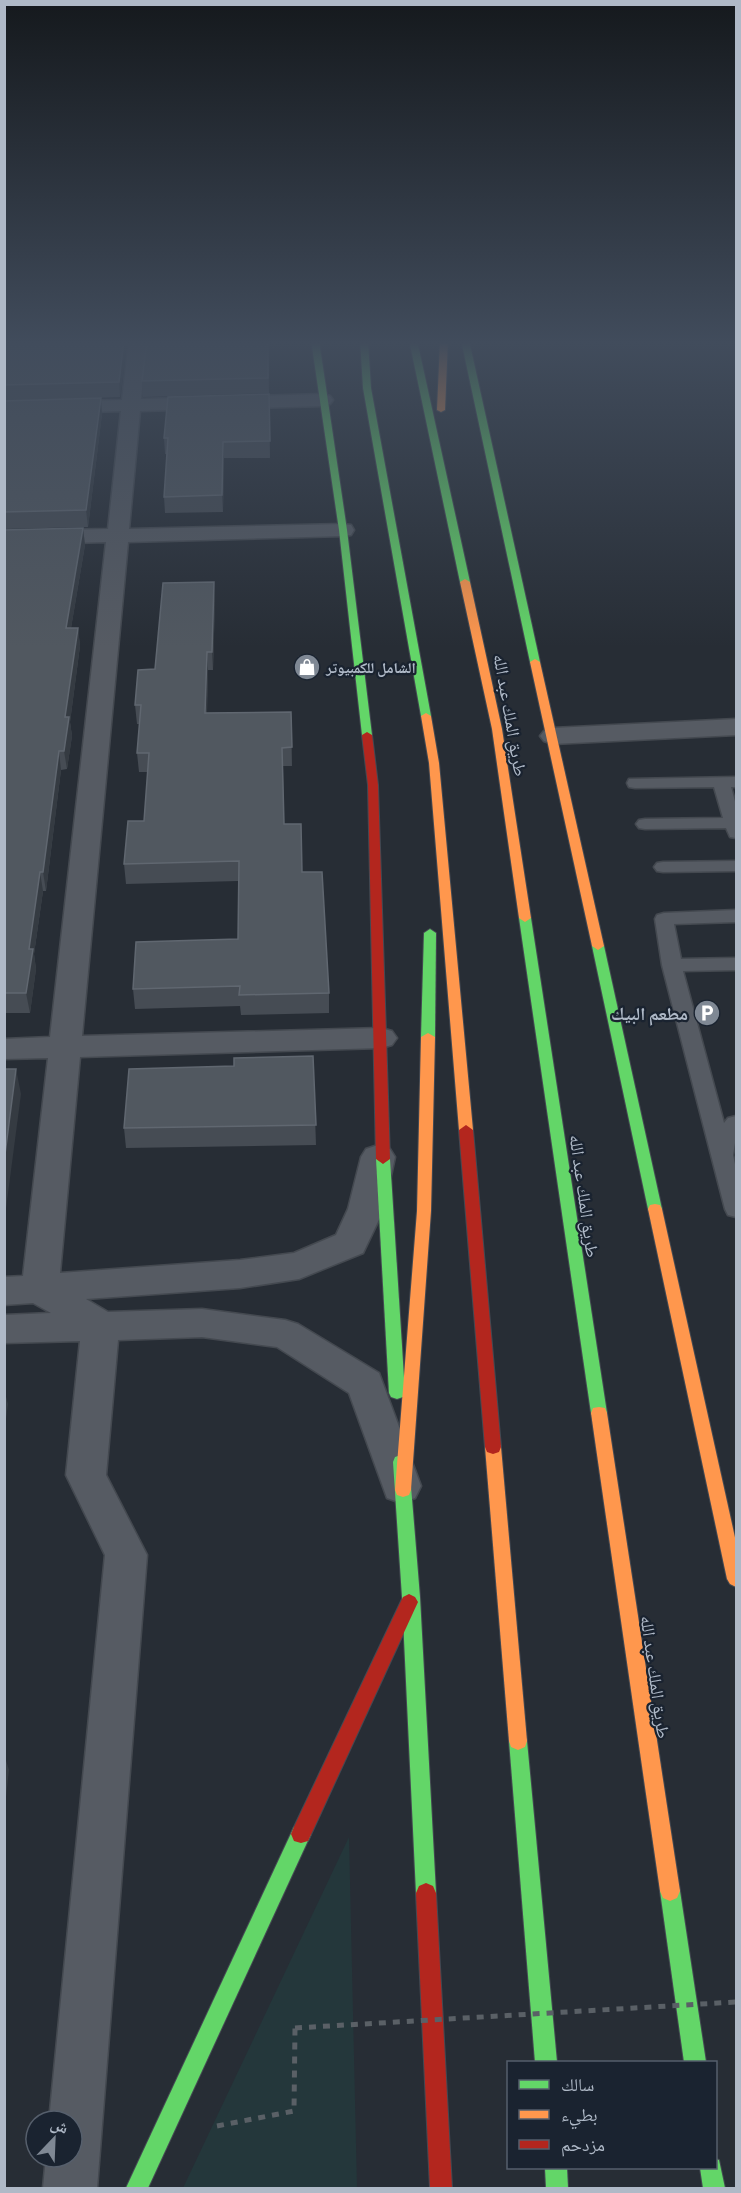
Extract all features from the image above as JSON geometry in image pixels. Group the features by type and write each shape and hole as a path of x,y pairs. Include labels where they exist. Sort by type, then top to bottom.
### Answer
{"main road":[{"path":"330,442 343,530 373,785 382,1138 411,1597 441,2188"},
{"path":"378,442 434,763 546,2061"},
{"name":"طريق الملك عبد الله","path":"437,442 497,729 695,2061"},
{"path":"440,442 440,454"},
{"name":"طريق الملك عبد الله","path":"488,442 736,1579"},
{"path":"431,893 434,763"},
{"path":"403,1490 424,1211 431,916"},
{"path":"137,2188 411,1597"},
{"path":"556,2169 557,2188"},
{"path":"711,2169 714,2188"}],"street":[{"path":"22,1290 65,1047 127,442"},
{"path":"4,538 343,530"},
{"path":"553,736 736,727"},
{"path":"4,1049 381,1038"},
{"path":"22,1290 240,1274 299,1266 350,1244 366,1209 382,1138"},
{"path":"22,1290 100,1325"},
{"path":"4,1329 202,1323 285,1334 365,1384 403,1490"},
{"path":"70,2188 126,1555 86,1475 100,1325"}],"lane":[{"path":"635,783 729,782 735,828 645,824"},
{"path":"663,867 736,866"},
{"path":"729,1158 672,965 664,919 736,916"},
{"path":"672,965 736,964"},
{"path":"736,1123 727,1133 736,1209"}],"path":[{"path":"161,2137 294,2111 295,2028 736,2002"}],"green space":[{"path":"349,1837 357,2188 183,2188"}],"building":[{"path":"4,442 95,442 86,510 4,512"},
{"path":"168,442 223,442 222,495 164,497"},
{"path":"83,528 66,628 78,628 65,717 69,717 64,751 59,751 43,872 40,872 29,949 33,949 26,993 4,993 4,530"},
{"path":"214,582 212,652 207,652 205,713 291,712 292,747 282,748 284,824 301,824 302,872 322,872 329,993 239,995 240,986 133,989 136,942 238,939 239,861 124,864 128,821 144,821 149,753 137,753 141,705 135,705 138,670 155,669 163,583"},
{"path":"313,1056 316,1125 124,1128 129,1069 234,1066 234,1058"},
{"path":"4,1069 16,1069 4,1162"}],"traffic: fast":[{"path":"330,442 343,530 367,735"},
{"path":"377,442 426,716"},
{"path":"435,442 465,582"},
{"path":"487,442 535,662"},
{"path":"525,918 599,1413"},
{"path":"428,1037 430,933"},
{"path":"598,946 655,1209"},
{"path":"383,1159 397,1393"},
{"path":"401,1462 411,1597 426,1893"},
{"path":"518,1741 546,2061"},
{"path":"137,2188 301,1834"},
{"path":"670,1891 695,2061"},
{"path":"556,2169 557,2188"},
{"path":"711,2169 714,2188"}],"traffic: slow":[{"path":"465,582 497,729 525,918"},
{"path":"535,662 598,946"},
{"path":"426,716 434,763 466,1130"},
{"path":"403,1490 424,1211 428,1037"},
{"path":"655,1209 736,1579"},
{"path":"599,1413 670,1891"},
{"path":"493,1447 518,1741"}],"traffic: jam":[{"path":"367,735 373,785 383,1159"},
{"path":"466,1130 493,1447"},
{"path":"301,1834 409,1602"},
{"path":"426,1893 441,2188"}],"place":[{"name":"الشامل للكمبيوتر","path":"307,667"},
{"name":"مطعم البيك","path":"707,1013"}]}
